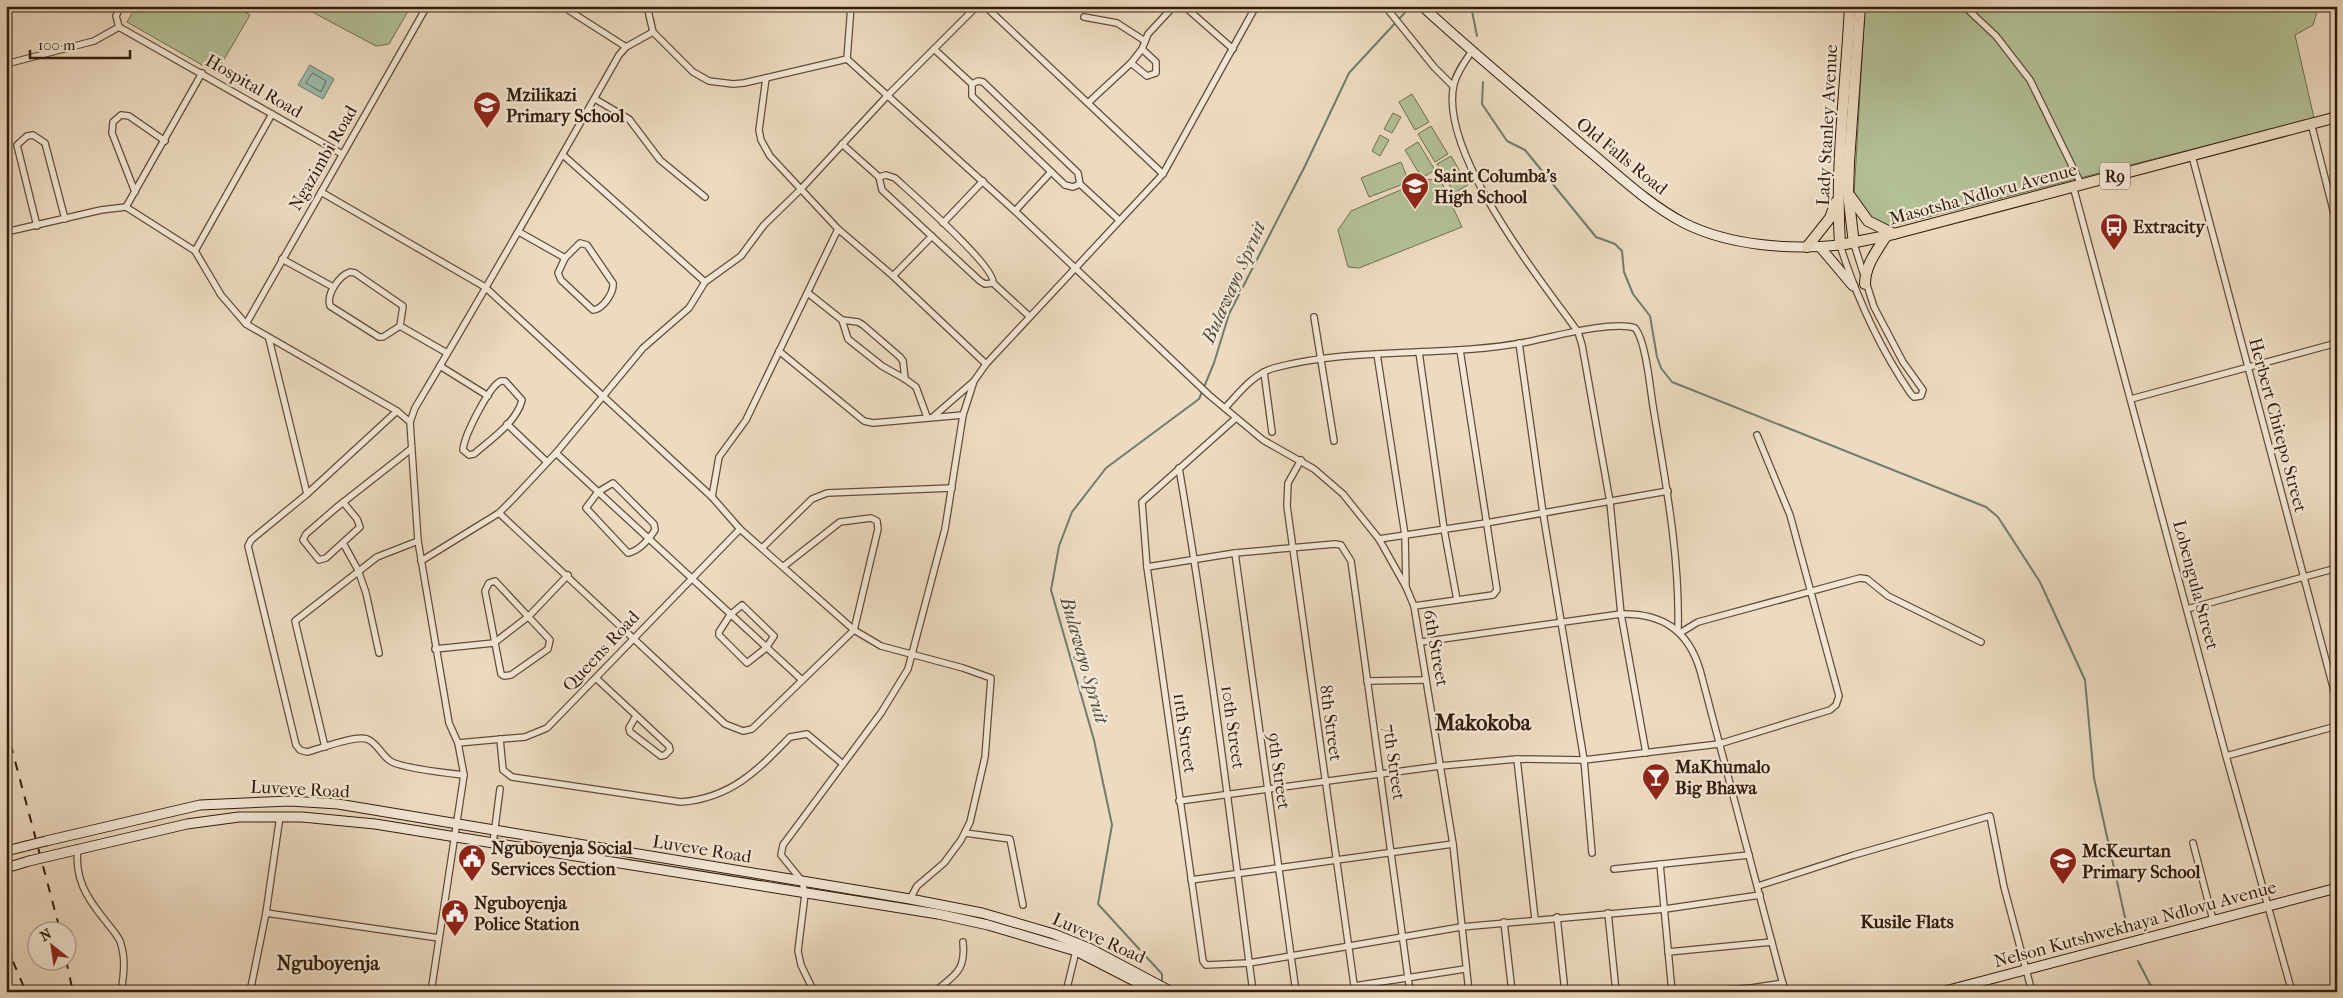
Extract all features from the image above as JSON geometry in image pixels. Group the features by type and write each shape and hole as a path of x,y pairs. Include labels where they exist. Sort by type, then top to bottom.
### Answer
{"highway":[{"name":"Lady Stanley Avenue","path":"1840,245 1837,198 1850,6"},
{"name":"Lady Stanley Avenue","path":"1854,244 1848,193 1860,6"},
{"name":"Masotsha Ndlovu Avenue","path":"1840,245 1854,244 1890,235 2337,117"},
{"path":"1848,193 1868,221 1890,235 1870,262 1865,275 1865,284"},
{"path":"1807,247 1830,218 1837,198"}],"street":[{"path":"6,64 94,41 118,27 116,16 121,6"},
{"name":"Ngazimbi Road","path":"246,324 427,6"},
{"path":"562,6 626,47"},
{"path":"647,6 653,32 693,72 709,81 733,84 847,59 851,6"},
{"path":"985,6 1089,102 1163,174"},
{"path":"1089,102 1131,63 1142,49 1152,29 1174,6"},
{"path":"1184,6 1232,49"},
{"path":"934,416 974,381 986,364 1029,316 1163,174 1256,6"},
{"path":"1385,6 1453,86"},
{"name":"Old Falls Road","path":"1422,6 1629,185 1664,211 1686,224 1722,236 1769,245 1807,247 1840,245"},
{"name":"Lobengula Street","path":"1964,6 1996,36 2030,80 2077,185 2130,399 2292,992"},
{"path":"421,561 499,513 556,453 643,348 689,308 705,282 736,261 764,225 800,190 887,96 976,7"},
{"path":"1084,17 1117,23 1145,41"},
{"name":"Hospital Road","path":"118,27 342,154"},
{"path":"431,992 458,825 464,775 458,743 449,724 421,561 410,422 415,408 519,232 619,55 626,47 653,32"},
{"path":"934,49 972,84 972,96 1051,172 1069,187 1080,184"},
{"path":"1131,63 1147,76 1156,73 1156,62 1142,49"},
{"path":"1472,51 1453,86 1456,127 1469,162 1479,183 1507,230 1578,332 1610,502 1621,614 1646,753"},
{"name":"6th Street","path":"847,59 1016,211 1209,395 1263,440 1300,460 1322,475 1343,494 1379,539 1414,606 1452,844 1469,992"},
{"path":"126,207 202,73"},
{"path":"766,78 760,122 761,140 770,156 838,229 893,276 986,364"},
{"path":"972,84 978,81 983,82 1078,174 1080,184 1119,220"},
{"path":"595,99 629,119 660,160 705,197"},
{"path":"195,251 272,114"},
{"path":"134,192 112,133 112,122 121,115 129,116 165,141"},
{"path":"2311,123 2337,225"},
{"path":"37,226 17,145 26,136 33,135 45,143 65,219"},
{"path":"842,144 879,177 882,190 980,281 985,284 993,283"},
{"path":"563,154 705,282"},
{"name":"Herbert Chitepo Street","path":"2192,156 2337,702"},
{"path":"1016,211 1051,172"},
{"path":"879,177 890,176 895,178 944,223 990,270 993,283 1029,316"},
{"path":"944,223 983,181"},
{"path":"321,192 485,287 712,497 740,529 854,630 881,646 963,668 990,678 985,757 965,833 944,863 917,886 910,899"},
{"path":"6,232 101,210 126,207 195,251 221,295 246,324 269,339 397,411 410,422"},
{"path":"712,497 719,457 746,420 838,229"},
{"path":"519,232 565,258"},
{"path":"893,276 932,236"},
{"path":"577,244 587,245 610,278 613,287 600,308 593,310 561,280 558,273 565,258 577,244"},
{"path":"1840,245 1863,312 1893,368 1914,397 1921,396 1923,390 1903,362 1884,328 1865,284 1854,244"},
{"path":"1820,247 1853,286"},
{"path":"282,259 333,287"},
{"path":"355,273 403,306 400,326 383,337 378,337 330,306 329,301 333,287 345,274 355,273"},
{"path":"808,293 842,320 854,321 863,325 900,357 903,361 905,379"},
{"path":"1314,318 1334,441"},
{"path":"842,320 848,339 882,366 905,379 918,390 927,417"},
{"path":"400,326 447,353"},
{"path":"1225,408 1252,380 1264,372 1321,358 1351,354 1460,350 1519,344 1618,326 1633,327 1638,330 1648,370 1668,491 1678,597 1679,632 1698,664 1785,992"},
{"path":"269,339 307,494"},
{"path":"2130,399 2337,343"},
{"path":"1519,344 1543,513 1584,760 1592,852"},
{"path":"1414,606 1492,595 1497,590 1460,350"},
{"path":"779,351 864,421 873,423 934,416 963,415"},
{"path":"1419,352 1444,529 1457,600"},
{"path":"1377,354 1405,536 1406,588"},
{"path":"440,366 488,396"},
{"path":"1264,372 1272,432"},
{"path":"505,381 522,400 521,405 507,424 474,454 465,453 465,439 488,396 496,383 505,381"},
{"path":"805,992 814,990 801,964 798,951 805,894 802,881 781,855 783,845 895,692 908,669 913,656 944,529 963,415 974,381"},
{"path":"397,411 307,494 251,540 248,546 296,746 300,750 307,752 355,739 366,739 373,743 391,762 464,775"},
{"path":"1179,468 1236,418"},
{"path":"507,424 547,462"},
{"path":"1180,801 1440,766 1517,758 1584,760 1719,744 1830,710 1836,705 1839,696 1790,515 1758,435"},
{"path":"343,502 360,524 358,529 326,558 318,560 303,540 306,534 343,502 411,449"},
{"path":"556,453 802,680"},
{"name":"8th Street","path":"1300,460 1291,475 1287,490 1292,548 1354,989"},
{"name":"11th Street","path":"1179,468 1142,502 1147,567 1191,880 1203,961 1206,965 1249,963"},
{"name":"10th Street","path":"1179,468 1195,559 1239,874 1253,992"},
{"path":"613,483 652,520 655,530 650,538 633,552 628,553 588,512 587,505 598,492 613,483"},
{"path":"762,548 812,498 827,492 952,488"},
{"path":"1379,539 1486,523 1668,491"},
{"path":"499,513 568,575 725,724 743,731 752,729 854,630 878,529 877,521 871,518 840,522 784,566"},
{"name":"Queens Road","path":"458,743 525,737 547,728 740,529"},
{"path":"325,747 295,621 377,557 418,541"},
{"path":"342,543 358,570 366,593 379,653"},
{"name":"7th Street","path":"1292,548 1341,545 1351,560 1410,992"},
{"path":"1147,567 1235,553 1292,548"},
{"name":"9th Street","path":"1235,553 1277,868 1296,992"},
{"path":"2187,609 2337,568"},
{"path":"435,649 494,643 529,616 568,575"},
{"path":"1679,632 1698,622 1860,578 1867,579 1888,596 1981,642"},
{"path":"495,581 550,640 548,649 511,675 504,676 501,674 494,643 485,591 489,583 495,581"},
{"path":"742,606 773,633 774,638 766,648 746,663 719,635 720,629 730,615 742,606"},
{"path":"1421,642 1621,614 1637,614 1652,617 1679,632"},
{"path":"596,678 669,746 670,750 668,753 660,756 630,732 629,728 636,716"},
{"path":"1367,681 1426,680"},
{"path":"2226,756 2337,726"},
{"path":"500,738 503,770 512,778 680,802 697,800 741,783 761,768 790,737 795,735 807,734 843,764"},
{"path":"1517,758 1535,919"},
{"path":"493,843 500,790"},
{"name":"Luveve Road","path":"6,851 180,809 258,801 338,804 910,899 982,913 1054,934 1091,949 1149,978 1172,992"},
{"path":"250,992 266,913 280,816"},
{"name":"Luveve Road","path":"6,868 78,848 187,824 239,817 280,816 375,824 938,914 988,925 1076,951 1155,991"},
{"path":"1758,886 1854,855 1990,816 2004,887 2032,992"},
{"path":"965,833 1010,839 1023,905"},
{"path":"2193,843 2213,920"},
{"path":"1191,880 1452,844"},
{"path":"78,848 77,872 91,902 120,943 124,958 121,992"},
{"path":"1614,869 1749,855"},
{"path":"1660,864 1672,992"},
{"name":"Nelson Kutshwekhaya Ndlovu Avenue","path":"1941,992 2337,888"},
{"path":"1249,963 1461,927 1665,908 1760,895"},
{"path":"266,913 439,938"},
{"path":"1608,913 1616,992"},
{"path":"1557,917 1565,992"},
{"path":"1504,922 1512,992"},
{"path":"934,992 962,966 965,957 963,942"},
{"path":"1668,952 1772,942"},
{"path":"1066,992 1076,951"},
{"path":"1354,989 1466,969"},
{"path":"1700,992 1751,988 1782,983"}],"shaded area":[{"path":"136,6 235,6 250,15 216,73 127,22"},
{"path":"301,6 411,6 389,44 376,46"},
{"path":"1865,6 2319,6 2313,25 2295,35 2314,118 1893,226 1873,220 1865,213 1854,195"},
{"path":"1412,94 1429,122 1415,130 1399,102"},
{"path":"1393,113 1401,117 1392,133 1384,129"},
{"path":"1431,126 1448,154 1435,162 1418,134"},
{"path":"1380,135 1389,140 1380,156 1372,151"},
{"path":"1418,142 1435,170 1422,178 1405,150"},
{"path":"1451,156 1468,185 1454,193 1437,164"},
{"path":"1401,162 1409,182 1369,197 1361,178"},
{"path":"1440,179 1462,227 1359,268 1348,267 1338,230 1351,211 1424,180"}],"water":[{"path":"310,65 334,79 323,99 298,85"}],"waterway":[{"name":"Bulawayo Spruit","path":"1162,982 1162,974 1098,904 1112,825 1094,740 1051,590 1059,546 1072,512 1106,468 1199,399 1214,363 1229,314 1305,166 1349,73 1411,6"},
{"path":"1471,6 1477,36"},
{"path":"1483,82 1482,104 1507,141 1525,150 1596,237 1615,244 1622,251 1624,272 1633,294 1650,316 1657,357 1661,368 1672,382 1986,507 1998,517 2040,582 2085,680 2094,778 2128,931"},
{"path":"2138,961 2154,992"}],"railway":[{"path":"6,727 57,920"},
{"path":"6,945 26,992"},
{"path":"68,970 73,992"}],"place":[{"name":"Mzilikazi Primary School","path":"487,129"},
{"name":"Saint Columba's High School","path":"1415,210"},
{"name":"Extracity","path":"2114,251"},
{"name":"MaKhumalo Big Bhawa","path":"1656,801"},
{"name":"Nguboyenja Social Services Section","path":"472,882"},
{"name":"McKeurtan Primary School","path":"2063,885"},
{"name":"Nguboyenja Police Station","path":"455,937"}],"district":[{"name":"Makokoba","path":"1483,722"},
{"name":"Kusile Flats","path":"1907,921"},
{"name":"Nguboyenja","path":"328,963"}]}
